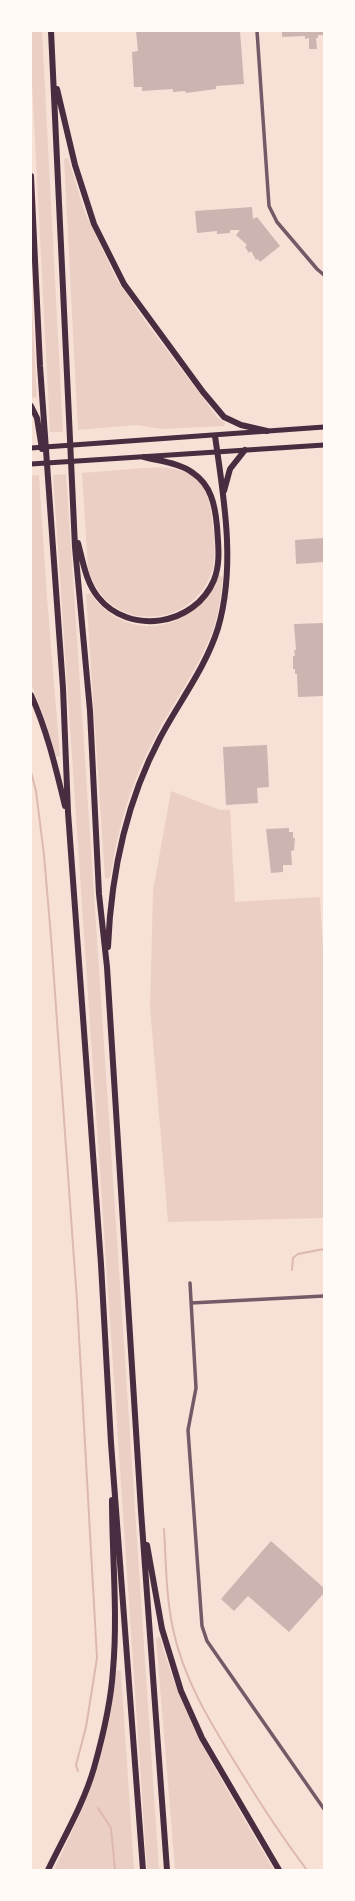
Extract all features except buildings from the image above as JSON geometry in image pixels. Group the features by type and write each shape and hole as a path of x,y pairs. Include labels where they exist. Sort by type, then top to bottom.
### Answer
{"highway":[{"path":"52,31 74,526 90,711 99,894 107,967 141,1511 167,1870"},
{"path":"53,74 74,165 94,224 124,284 203,392 224,417 241,425 267,431"},
{"path":"31,176 40,366 63,688 69,822 101,1264 111,1443 143,1870"},
{"path":"31,406 37,418 49,488"},
{"path":"107,967 110,916 116,865 124,830 141,777 159,739 202,665 218,628 228,567 223,499 215,436"},
{"path":"223,499 226,479 230,469 245,450"},
{"path":"74,526 83,565 90,583 98,597 107,606 132,618 150,622 166,620 179,616 194,606 206,593 214,580 218,562 216,509 213,499 202,481 193,472 144,457"},
{"path":"31,695 38,709 56,769 69,822"},
{"path":"48,1870 94,1769 110,1700 114,1640 111,1443"},
{"path":"141,1511 160,1618 181,1691 202,1738 279,1870"}],"main road":[{"path":"31,448 106,444 324,427"},
{"path":"31,464 324,445"}],"street":[{"path":"257,31 269,206 277,222 317,269 324,275"},
{"path":"190,1283 196,1388 188,1430 202,1626 207,1641 324,1809"},
{"path":"191,1303 324,1296"}],"shaded area":[{"path":"31,31 42,31 63,432 50,432 31,64"},
{"path":"68,158 85,213 117,280 145,321 218,418 225,423 224,426 162,429 136,425 78,430 64,159"},
{"path":"31,291 37,397 33,398 31,396"},
{"path":"143,468 173,469 185,472 201,483 207,494 210,507 215,550 213,568 208,581 193,601 171,613 146,617 133,615 110,604 99,592 91,577 88,569 82,473"},
{"path":"66,474 159,1870 147,1870 53,475"},
{"path":"39,475 60,756 56,757 44,717 31,684 31,476"},
{"path":"219,575 223,577 221,597 213,630 198,662 163,722 140,768 124,814 110,878 105,879 86,594 90,593 105,610 122,620 141,625 159,625 178,620 194,610 208,595"},
{"path":"171,791 220,810 230,810 235,902 320,897 324,966 324,1218 168,1222 150,1007 153,891"},
{"path":"160,1637 169,1668 194,1728 225,1786 274,1870 175,1870 156,1638"},
{"path":"117,1670 121,1671 134,1870 54,1870 95,1777 110,1717"}],"waterway":[{"path":"31,772 36,791 44,855 51,937 77,1301 97,1658 86,1727 76,1765 78,1771"},
{"path":"292,1270 293,1258 298,1254 324,1249"},
{"path":"164,1529 169,1605 173,1629 183,1665 190,1682 207,1716 244,1777 279,1831 307,1870"},
{"path":"98,1808 111,1828 115,1870"}]}
